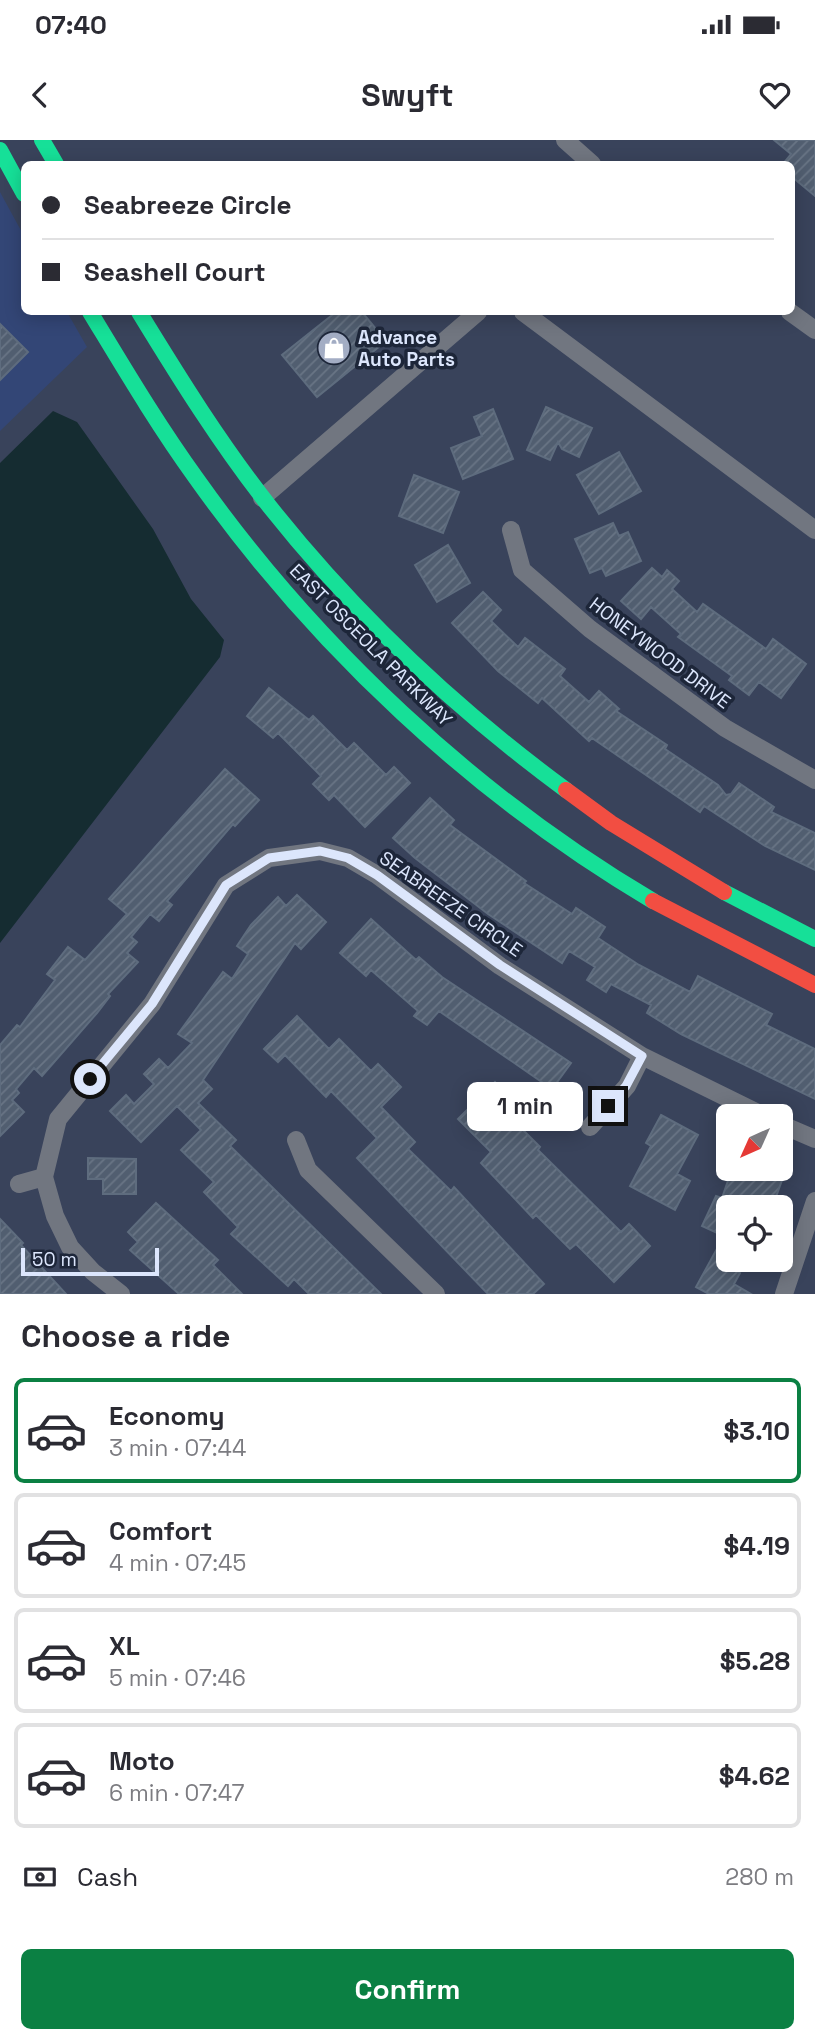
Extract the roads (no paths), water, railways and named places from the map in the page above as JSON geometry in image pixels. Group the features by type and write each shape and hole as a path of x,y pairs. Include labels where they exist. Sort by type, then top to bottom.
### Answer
{"main road":[{"path":"42,140 53,161"},
{"path":"0,150 21,188"},
{"name":"EAST OSCEOLA PARKWAY","path":"92,315 133,386 231,526 288,596 394,704 468,769 555,837 618,879 730,944 815,985"},
{"name":"EAST OSCEOLA PARKWAY","path":"141,315 169,363 262,498 319,567 424,676 497,739 648,848 748,907 815,939"}],"street":[{"path":"565,140 589,161"},
{"path":"262,498 475,315"},
{"path":"527,315 815,530"},
{"path":"794,315 815,330"},
{"name":"HONEYWOOD DRIVE","path":"511,530 522,570 590,629 725,728 815,780"},
{"name":"SEABREEZE CIRCLE","path":"121,1294 93,1272 70,1247 55,1216 44,1177 58,1119 152,1004 226,885 269,858 320,851 358,864 500,965 642,1056 740,1104"},
{"path":"590,1127 626,1086 642,1056"},
{"path":"793,1130 815,1139"},
{"path":"296,1140 308,1170 436,1294"},
{"path":"19,1184 44,1177"},
{"path":"784,1294 815,1201"}],"place":[{"name":"Advance Auto Parts","path":"334,348"}]}
